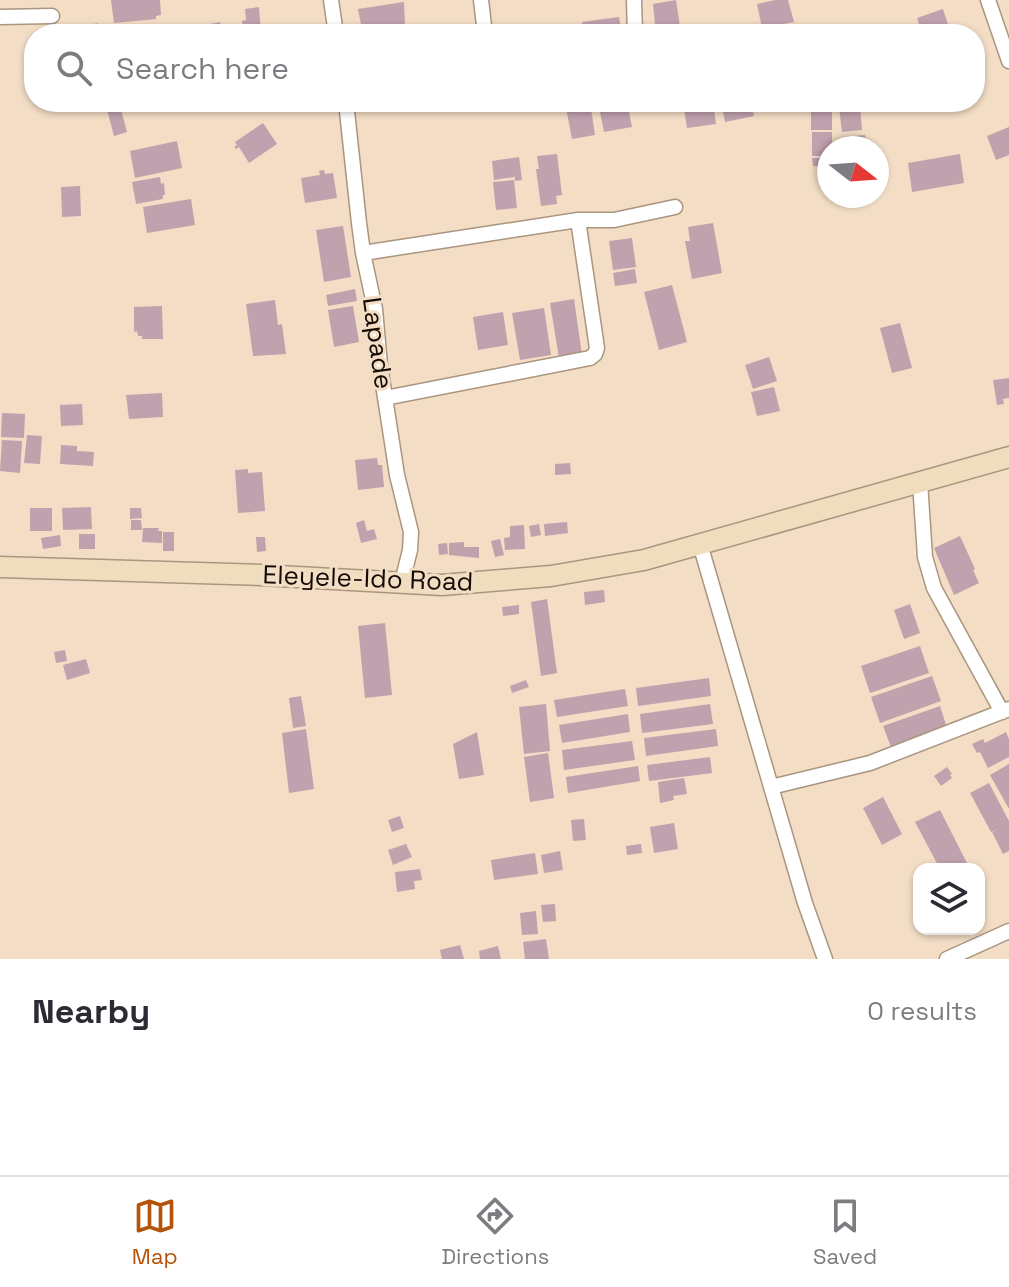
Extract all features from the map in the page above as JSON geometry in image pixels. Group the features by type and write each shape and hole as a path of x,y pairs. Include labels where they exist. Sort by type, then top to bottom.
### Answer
{"main road":[{"name":"Eleyele-Ido Road","path":"0,567 261,575 442,585 551,576 644,560 1009,457"}],"street":[{"path":"331,0 335,24"},
{"path":"481,0 484,24"},
{"path":"634,0 635,24"},
{"path":"988,0 1009,61"},
{"path":"0,17 52,16"},
{"name":"Lapade","path":"347,112 363,253 375,309 385,398 397,475 411,532 402,582"},
{"path":"363,253 578,220 614,220 675,207"},
{"path":"385,398 590,358 595,354 597,348 578,220"},
{"path":"771,787 870,763 1006,711 934,588 925,557 920,482"},
{"path":"700,544 805,903 825,959"},
{"path":"947,959 1009,931"}],"building":[{"path":"111,0 160,0 161,15 156,19 114,23"},
{"path":"676,0 680,24 655,24 653,4"},
{"path":"788,0 794,22 761,24 757,4"},
{"path":"404,2 405,24 361,24 358,9"},
{"path":"259,7 260,24 242,24 246,20 245,9"},
{"path":"943,9 948,24 919,24 917,18"},
{"path":"619,17 620,24 582,24"},
{"path":"108,112 122,112 127,132 114,136"},
{"path":"567,112 592,112 595,135 572,139"},
{"path":"600,112 629,112 632,127 604,132"},
{"path":"685,112 714,112 716,124 687,128"},
{"path":"723,112 753,112 754,116 725,122"},
{"path":"811,112 832,112 832,130 811,130"},
{"path":"840,112 861,112 862,130 842,132"},
{"path":"263,123 277,144 249,163 239,147 234,147 237,145 235,142"},
{"path":"1009,127 1009,155 996,160 987,136"},
{"path":"812,132 832,132 832,136 817,136 817,156 812,156"},
{"path":"177,141 182,168 135,178 130,151"},
{"path":"557,154 562,195 556,196 557,204 541,206 537,156"},
{"path":"960,154 964,183 912,192 908,163"},
{"path":"519,157 522,180 515,181 514,173 514,177 494,180 492,161"},
{"path":"324,170 325,174 333,173 337,198 305,203 301,178 320,175 319,171"},
{"path":"160,177 161,184 164,183 163,199 136,204 132,182"},
{"path":"514,180 517,208 496,210 493,182"},
{"path":"80,186 81,216 62,217 61,187"},
{"path":"191,199 195,225 147,233 143,207"},
{"path":"713,223 722,273 692,279 685,241 690,241 688,227"},
{"path":"343,226 351,277 324,282 316,230"},
{"path":"632,238 636,267 613,270 609,241"},
{"path":"635,269 637,283 615,286 613,273"},
{"path":"672,285 687,342 659,350 644,292"},
{"path":"355,289 357,301 328,306 326,295"},
{"path":"574,299 582,355 559,358 550,303"},
{"path":"275,300 286,354 253,356 246,304"},
{"path":"162,306 163,339 142,339 137,331 134,332 134,307"},
{"path":"353,306 359,342 334,347 328,310"},
{"path":"544,308 551,355 520,360 512,313"},
{"path":"503,312 508,345 478,350 473,317"},
{"path":"900,323 912,368 892,373 880,328"},
{"path":"769,357 777,381 753,389 745,365"},
{"path":"1009,378 1009,398 1003,399 1004,404 997,405 993,380"},
{"path":"774,387 780,411 757,416 751,392"},
{"path":"162,393 163,417 129,419 126,395"},
{"path":"82,404 83,425 61,426 60,405"},
{"path":"2,413 25,414 24,438 1,437"},
{"path":"27,435 42,436 40,464 24,463"},
{"path":"2,440 22,441 20,473 0,471"},
{"path":"61,445 77,446 77,451 94,452 93,466 60,464"},
{"path":"377,458 378,465 382,465 384,487 358,490 355,460"},
{"path":"570,463 571,474 555,475 555,464"},
{"path":"248,469 248,473 262,472 265,511 238,513 235,470"},
{"path":"91,507 92,529 63,530 62,508"},
{"path":"30,508 52,508 52,531 30,531"},
{"path":"130,508 141,508 142,518 130,519"},
{"path":"131,520 141,520 142,530 131,530"},
{"path":"364,520 367,531 374,529 377,539 361,543 356,523"},
{"path":"567,522 568,533 545,536 544,524"},
{"path":"539,524 541,535 531,537 529,526"},
{"path":"524,525 525,549 505,550 504,538 510,537 510,526"},
{"path":"143,528 159,528 162,543 142,542"},
{"path":"163,532 174,532 174,551 163,551"},
{"path":"79,534 95,534 95,549 79,549"},
{"path":"60,535 61,546 43,549 41,538"},
{"path":"960,536 979,583 954,595 934,548"},
{"path":"256,537 265,537 266,551 257,552"},
{"path":"500,539 504,555 495,557 491,541"},
{"path":"464,542 464,547 479,547 479,558 449,555 449,543"},
{"path":"447,543 448,554 439,555 438,544"},
{"path":"604,590 605,602 585,605 584,592"},
{"path":"547,599 557,673 541,676 531,602"},
{"path":"910,604 920,633 904,639 894,610"},
{"path":"519,605 519,614 503,616 502,607"},
{"path":"385,623 392,695 365,698 358,626"},
{"path":"920,646 929,673 870,693 861,666"},
{"path":"65,650 67,661 56,663 54,652"},
{"path":"86,659 90,673 67,680 63,665"},
{"path":"932,676 941,701 880,723 871,697"},
{"path":"709,678 711,696 638,706 636,688"},
{"path":"526,680 529,687 512,693 510,686"},
{"path":"625,689 628,706 557,717 554,700"},
{"path":"301,696 306,726 293,728 289,698"},
{"path":"546,704 550,751 524,754 519,707"},
{"path":"710,704 713,724 642,733 640,714"},
{"path":"940,706 947,728 891,747 883,726"},
{"path":"628,714 630,732 562,743 559,725"},
{"path":"306,729 314,789 289,793 282,733"},
{"path":"716,729 718,746 646,756 644,738"},
{"path":"477,732 484,775 459,779 453,744"},
{"path":"1006,732 1009,757 988,768 972,744 983,739 985,743"},
{"path":"632,741 635,760 564,770 562,750"},
{"path":"548,753 554,798 530,802 524,757"},
{"path":"710,757 712,773 649,781 647,765"},
{"path":"1009,764 1009,809 990,775"},
{"path":"638,766 640,781 568,793 566,777"},
{"path":"947,767 952,778 941,786 934,776"},
{"path":"684,778 687,794 673,796 674,800 660,803 658,782"},
{"path":"989,783 1009,821 1009,851 1003,854 992,832 1000,828 991,832 970,793"},
{"path":"883,797 902,834 882,845 863,808"},
{"path":"940,810 967,863 937,863 915,822"},
{"path":"400,816 404,828 392,832 388,820"},
{"path":"584,819 586,840 573,841 571,820"},
{"path":"674,823 678,849 654,853 650,827"},
{"path":"406,844 412,857 393,865 388,850"},
{"path":"641,844 642,853 627,855 626,846"},
{"path":"560,851 563,870 544,873 541,855"},
{"path":"535,853 538,874 494,880 491,860"},
{"path":"420,869 422,880 414,881 415,889 397,892 395,872"},
{"path":"555,904 556,921 543,922 541,905"},
{"path":"536,911 538,934 522,935 520,913"},
{"path":"546,939 549,959 525,959 523,942"},
{"path":"460,945 464,959 442,959 440,950"},
{"path":"498,946 501,959 480,959 479,951"}]}
